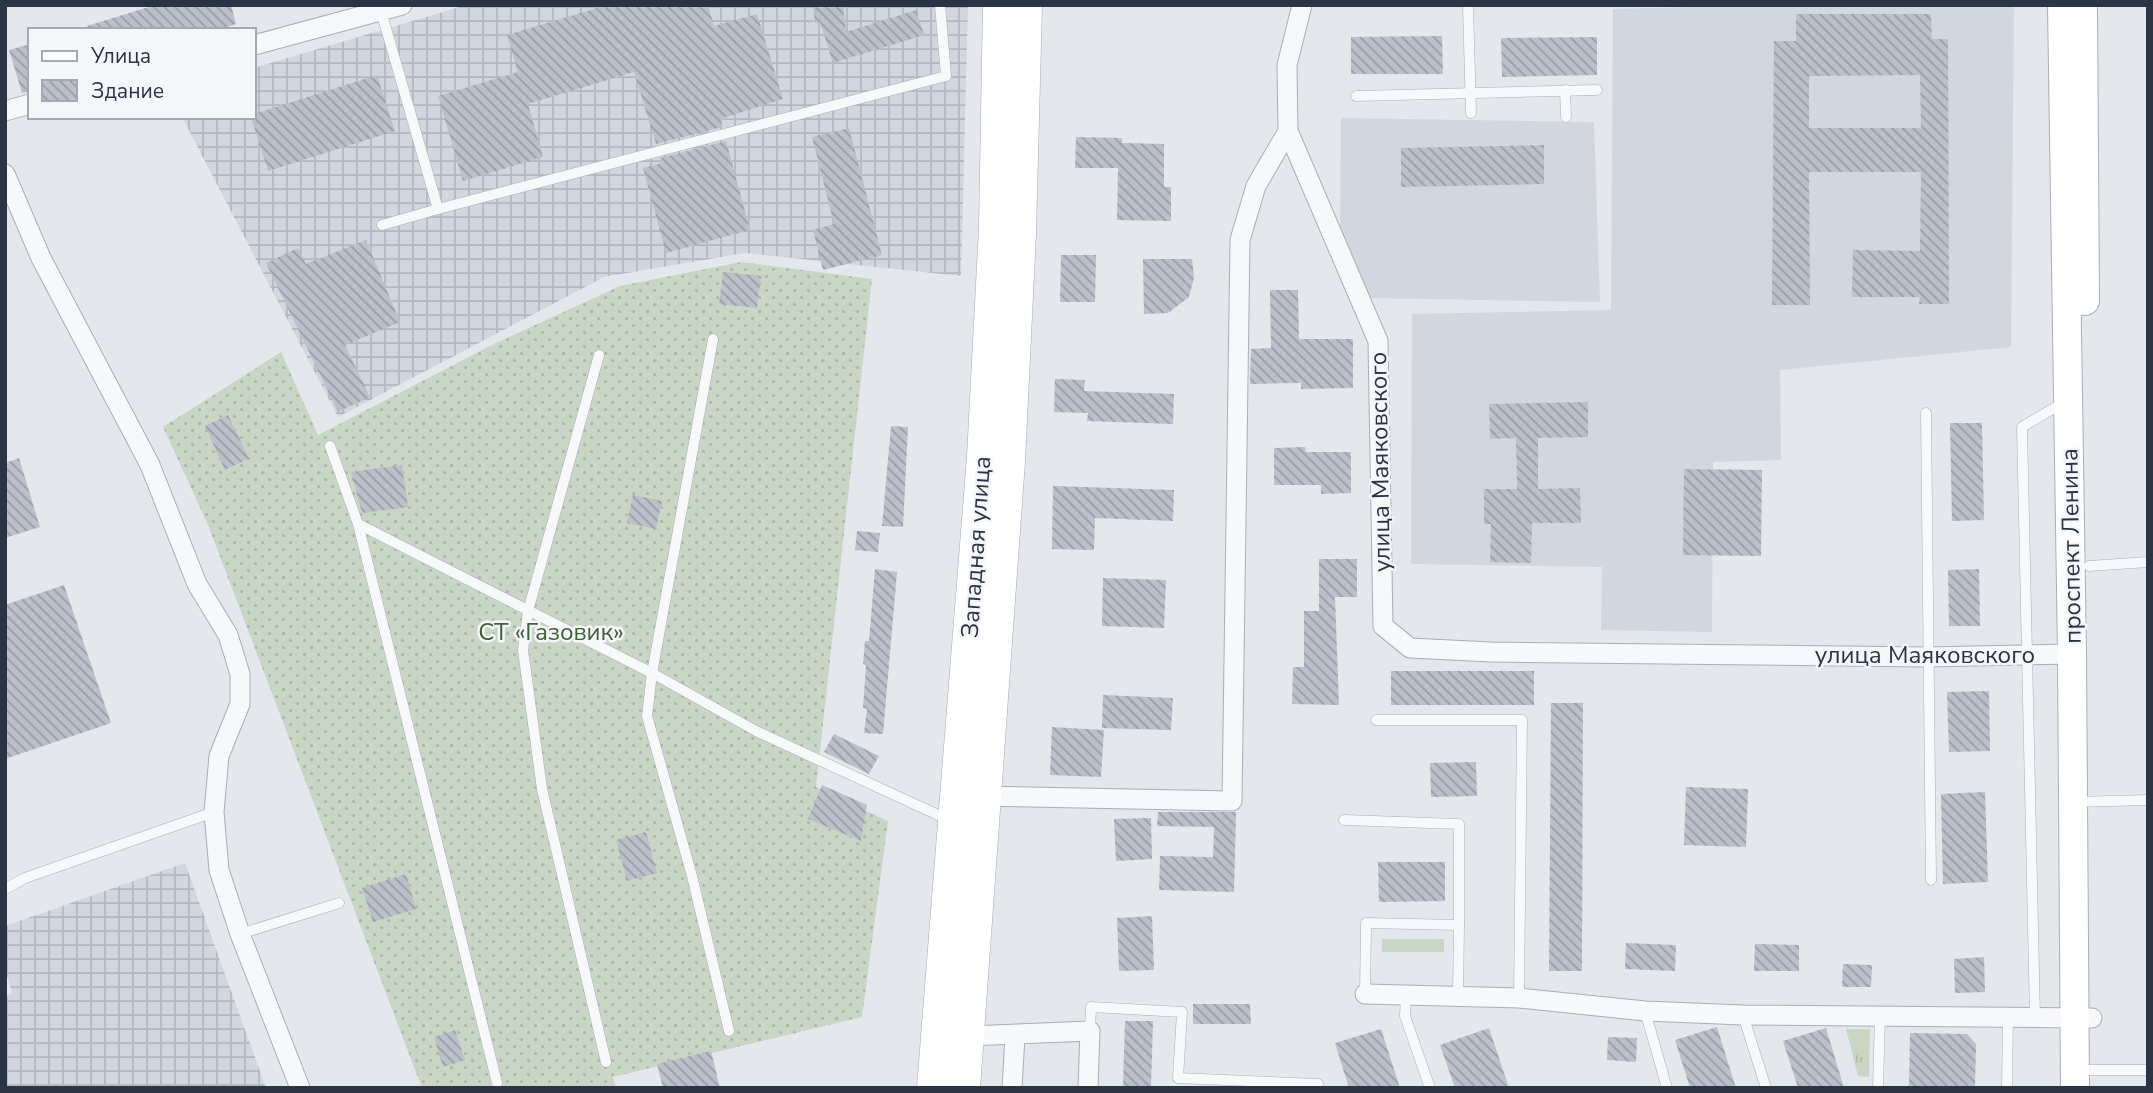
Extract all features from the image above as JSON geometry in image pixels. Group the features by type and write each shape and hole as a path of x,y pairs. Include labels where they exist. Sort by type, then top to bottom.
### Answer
{"main road":[{"name":"Западная улица","path":"933,1088 983,457 993,268 999,5"},
{"name":"Западная улица","path":"964,1088 1009,461 1020,233 1026,5"},
{"name":"проспект Ленина","path":"2062,5 2073,654 2083,802"},
{"name":"проспект Ленина","path":"2082,5 2089,566 2083,802 2084,1079"}],"street":[{"path":"256,44 402,5"},
{"path":"984,796 1232,801 1240,240 1256,186 1288,131 1287,65 1302,5"},
{"path":"5,110 28,104"},
{"name":"улица Маяковского","path":"1288,131 1378,341 1383,626 1410,648 1927,657 2073,654"},
{"path":"5,174 41,258 150,465 197,584 228,635 240,674 240,704 219,756 214,812 219,870 240,934 300,1088"},
{"path":"1365,994 1519,998 1645,1011 1743,1015 2084,1018"},
{"path":"968,1036 1090,1031 1088,1088"},
{"path":"1012,1088 1015,1036"}],"lane":[{"path":"382,225 946,76 940,5"},
{"path":"1468,5 1471,113"},
{"path":"381,11 438,209"},
{"path":"1565,90 1566,117"},
{"path":"1356,96 1597,90"},
{"path":"713,339 652,673 647,716 692,876 729,1031"},
{"path":"599,355 528,611 523,650 541,789 606,1062"},
{"path":"2035,1017 2021,427 2069,399"},
{"path":"1926,413 1931,880"},
{"path":"330,446 358,523 497,1083"},
{"path":"358,523 652,673 756,731 956,823"},
{"path":"2089,566 2148,562"},
{"path":"1376,720 1522,720 1519,998"},
{"path":"2083,802 2148,800"},
{"path":"5,889 25,878 214,812"},
{"path":"1345,820 1459,824 1458,997"},
{"path":"240,934 339,903"},
{"path":"1365,994 1367,923 1459,925"},
{"path":"1406,996 1405,1016 1430,1088"},
{"path":"1090,1031 1091,1007 1182,1012 1178,1077 1318,1084"},
{"path":"1645,1011 1667,1088"},
{"path":"1743,1015 1766,1088"},
{"path":"1878,1088 1880,1016"},
{"path":"2007,1088 2008,1017"},
{"path":"2084,1079 2148,1069"}],"shaded area":[{"path":"466,5 968,5 961,276 745,253 604,277 338,417 183,119 256,119 256,67"},
{"path":"1769,5 2014,5 2011,347 1780,370 1781,460 1713,462 1712,632 1601,630 1602,567 1411,564 1412,314 1611,310 1613,9"},
{"path":"1341,118 1594,122 1600,302 1370,298 1340,242"},
{"path":"185,863 266,1088 5,1088 5,997 12,993 5,969 5,926"}],"green space":[{"name":"СТ «Газовик»","path":"741,262 872,279 816,787 888,821 862,1017 613,1077 616,1088 422,1088 208,525 163,427 281,352 318,435 496,343 620,286"},
{"path":"1382,939 1444,939 1444,952 1382,952"},
{"path":"1846,1029 1870,1029 1869,1077 1858,1076"}],"building":[{"path":"155,5 231,5 236,24 225,28 87,26"},
{"path":"607,5 708,5 714,26 757,14 783,99 720,119 722,127 656,144 634,72 528,104 543,157 463,181 438,96 518,72 507,35"},
{"path":"813,5 843,5 846,32 916,10 924,35 833,63 820,22 815,23"},
{"path":"1796,14 1931,14 1932,39 1948,39 1949,304 1919,304 1920,297 1852,297 1853,250 1920,251 1921,172 1809,172 1810,305 1772,305 1774,41 1796,41","holes":["1920,75 1921,128 1809,128 1809,76"]},
{"path":"1442,36 1443,74 1351,74 1351,37"},
{"path":"1597,37 1597,75 1502,77 1501,38"},
{"path":"28,45 28,92 22,93 9,50"},
{"path":"377,75 395,131 268,171 252,119 256,119 256,113"},
{"path":"849,128 882,255 823,270 813,230 834,224 812,137"},
{"path":"1076,137 1122,138 1122,143 1164,144 1164,187 1171,187 1171,221 1117,220 1118,168 1075,168"},
{"path":"726,141 750,230 666,253 643,168 662,163 660,158"},
{"path":"1544,145 1544,184 1401,187 1401,148"},
{"path":"366,240 400,322 345,345 370,397 338,412 266,263 298,248 306,264"},
{"path":"1061,255 1096,255 1095,302 1060,302"},
{"path":"1143,259 1192,259 1194,278 1189,297 1168,313 1144,314"},
{"path":"723,272 761,276 757,308 719,304"},
{"path":"1270,290 1298,290 1299,339 1353,339 1353,388 1301,389 1301,383 1250,384 1251,349 1271,348"},
{"path":"1055,379 1085,380 1084,391 1174,394 1173,424 1087,421 1088,413 1054,412"},
{"path":"1588,402 1588,437 1538,438 1538,489 1580,488 1581,523 1532,523 1531,563 1490,562 1491,524 1484,524 1484,489 1517,489 1516,438 1490,439 1489,404"},
{"path":"228,415 249,458 225,470 205,426"},
{"path":"1950,423 1982,423 1984,520 1952,521"},
{"path":"891,426 908,427 903,527 882,526"},
{"path":"1305,447 1306,452 1351,452 1351,493 1321,494 1321,485 1274,485 1274,448"},
{"path":"19,458 40,527 5,538 5,463"},
{"path":"402,465 408,507 362,513 351,472"},
{"path":"1684,469 1762,470 1761,556 1683,555"},
{"path":"1053,486 1174,490 1173,521 1095,518 1094,550 1052,549"},
{"path":"633,495 662,501 656,529 627,523"},
{"path":"857,531 880,533 878,552 855,550"},
{"path":"1319,559 1357,559 1357,597 1335,597 1339,705 1292,704 1293,667 1304,667 1304,611 1319,611"},
{"path":"875,569 897,572 883,734 864,733 867,709 863,708 866,665 863,664 865,641 869,641"},
{"path":"1979,569 1980,626 1949,626 1948,570"},
{"path":"1103,578 1166,580 1164,628 1102,626"},
{"path":"64,585 111,723 5,759 5,605"},
{"path":"1391,671 1534,671 1534,705 1391,705"},
{"path":"1989,691 1990,751 1949,752 1947,692"},
{"path":"1103,695 1173,698 1171,730 1102,728"},
{"path":"1551,703 1583,703 1582,971 1549,971"},
{"path":"1052,727 1104,730 1101,777 1050,775"},
{"path":"834,734 879,756 869,774 824,752"},
{"path":"1476,762 1477,796 1431,797 1430,763"},
{"path":"822,785 867,805 861,841 808,819"},
{"path":"1686,787 1748,789 1746,847 1684,845"},
{"path":"1985,792 1988,882 1943,884 1941,794"},
{"path":"1158,812 1236,812 1234,892 1159,890 1160,856 1213,857 1214,827 1157,826"},
{"path":"1151,818 1152,859 1116,861 1114,819"},
{"path":"646,832 657,873 627,881 616,840"},
{"path":"1378,862 1445,862 1445,901 1379,902"},
{"path":"406,874 416,909 373,922 362,888"},
{"path":"1152,916 1154,970 1119,971 1117,918"},
{"path":"1626,943 1676,945 1675,971 1625,969"},
{"path":"1755,944 1799,945 1799,971 1754,971"},
{"path":"1984,957 1985,992 1955,993 1954,959"},
{"path":"1843,964 1872,965 1871,987 1842,987"},
{"path":"1193,1004 1250,1004 1251,1024 1193,1024"},
{"path":"1125,1021 1153,1021 1151,1088 1123,1088"},
{"path":"1717,1027 1736,1088 1690,1088 1675,1040"},
{"path":"1489,1028 1509,1088 1455,1088 1440,1045"},
{"path":"1826,1028 1844,1088 1798,1088 1783,1041"},
{"path":"1381,1029 1400,1088 1349,1088 1335,1043"},
{"path":"455,1030 465,1060 443,1067 434,1037"},
{"path":"1910,1033 1967,1034 1976,1044 1975,1088 1909,1088"},
{"path":"1608,1037 1637,1038 1636,1062 1607,1060"},
{"path":"711,1051 720,1088 663,1088 657,1064"}]}
